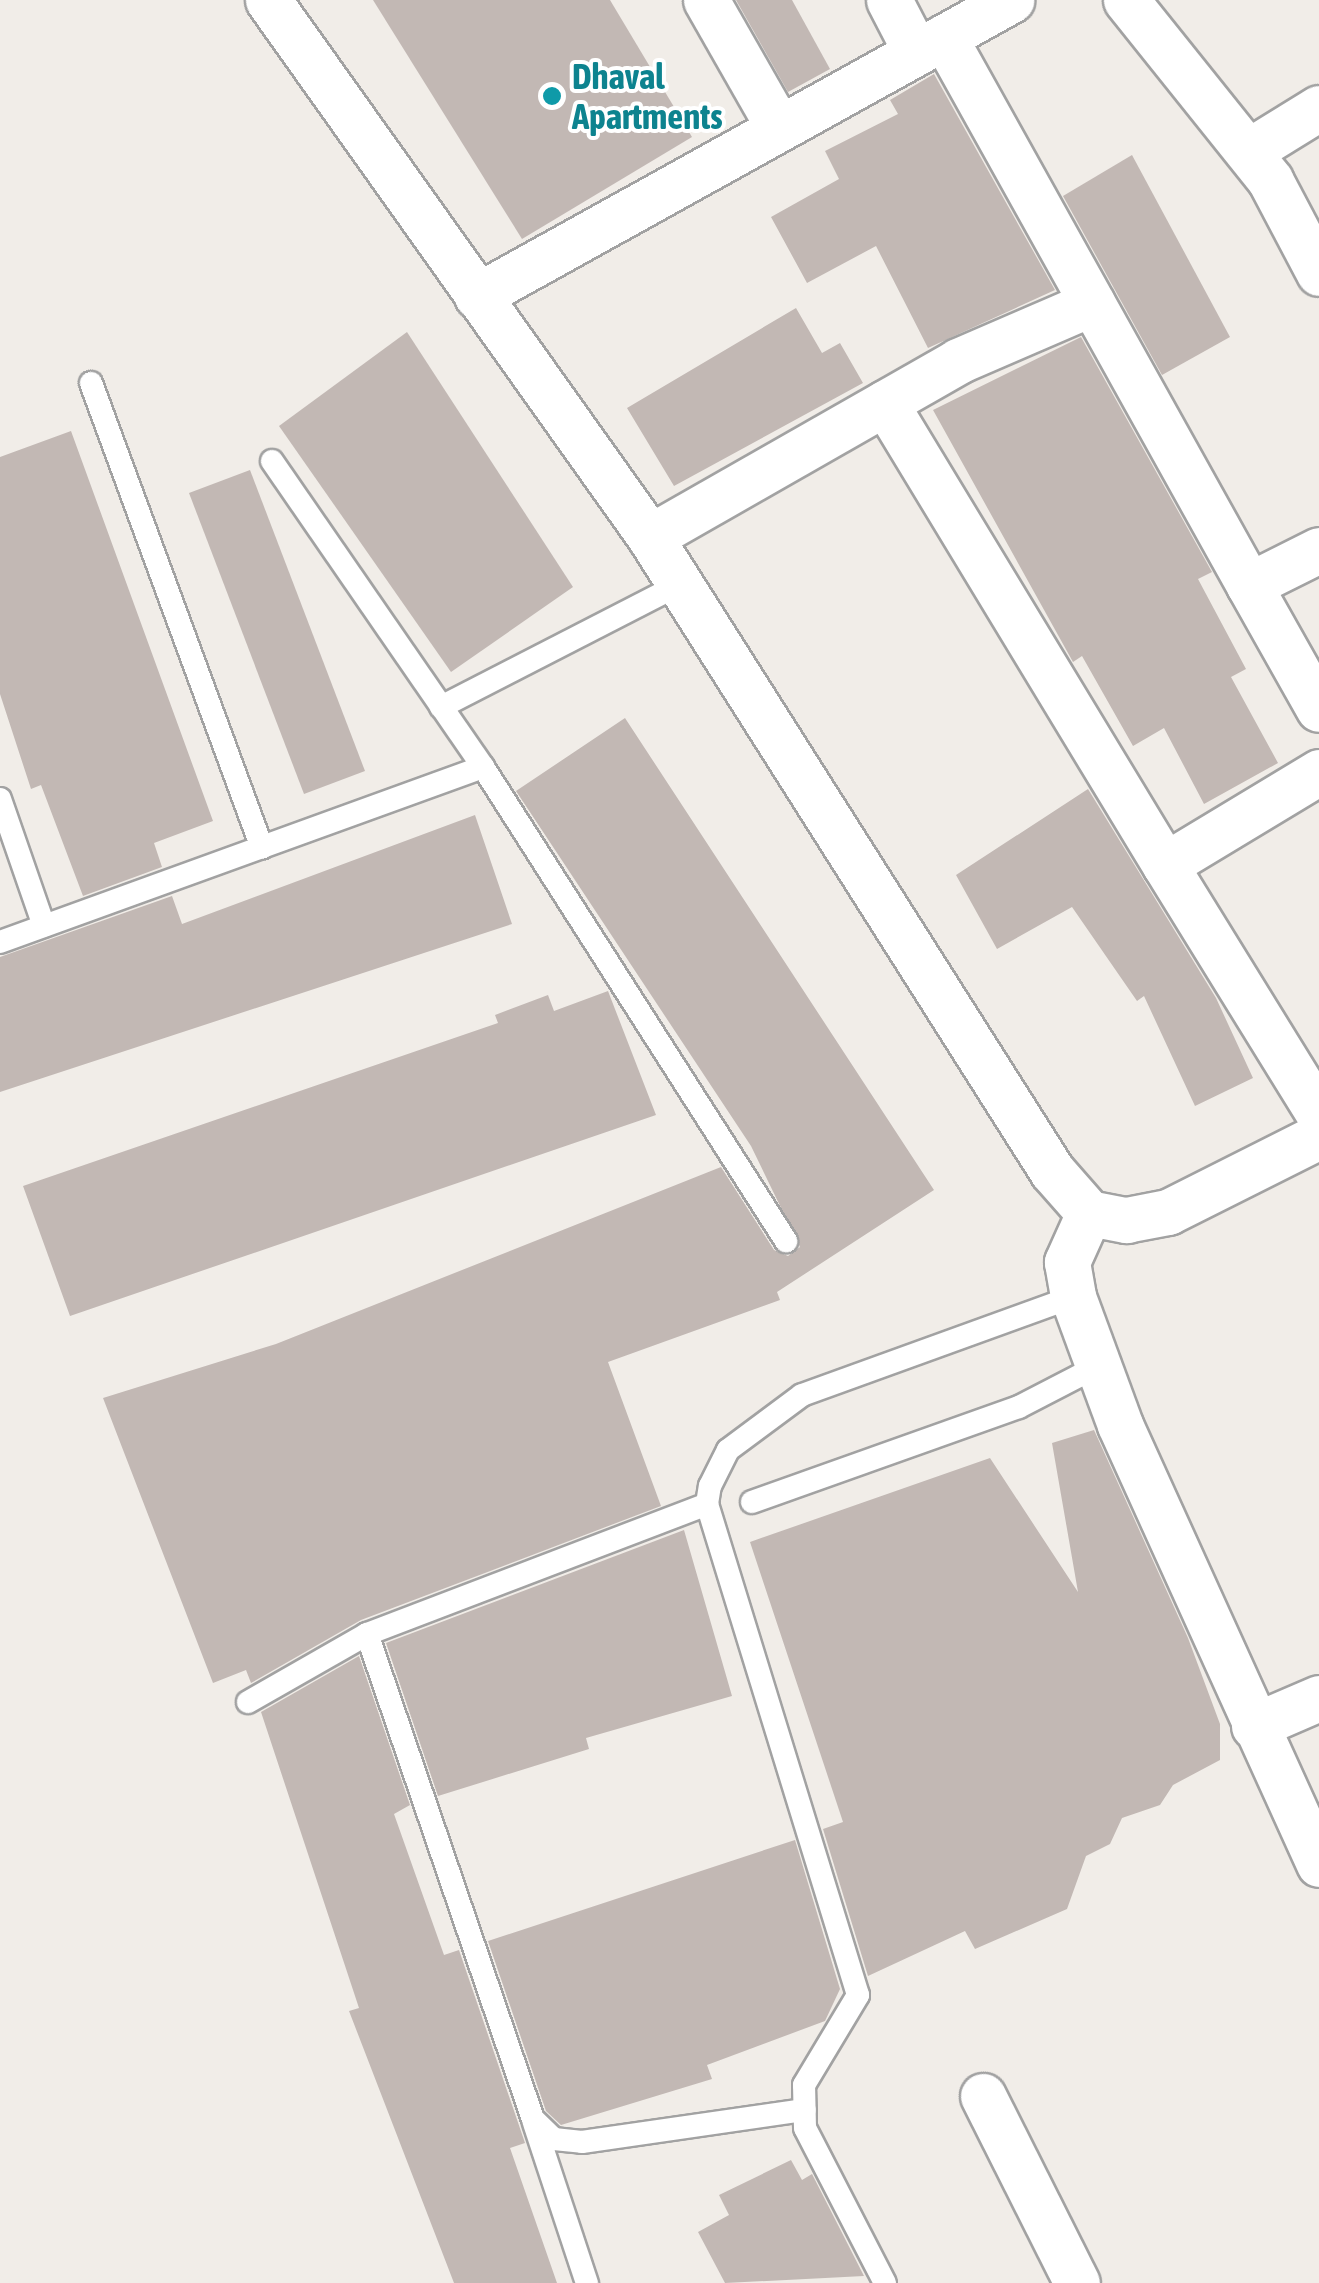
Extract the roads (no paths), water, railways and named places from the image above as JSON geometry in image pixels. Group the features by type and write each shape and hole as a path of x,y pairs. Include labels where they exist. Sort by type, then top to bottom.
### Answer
{"street":[{"path":"268,0 650,536 1052,1170 1088,1213 1126,1220 1168,1212 1319,1136"},
{"path":"706,0 779,128"},
{"path":"889,0 930,45 1092,302 1319,708"},
{"path":"478,296 1011,0"},
{"path":"1126,0 1248,151 1319,273"},
{"path":"1248,151 1319,108"},
{"path":"650,536 885,403 1092,302"},
{"path":"885,403 1319,1114"},
{"path":"1249,585 1319,550"},
{"path":"1165,865 1319,772"},
{"path":"1088,1213 1067,1262 1073,1297 1098,1366 1254,1726 1319,1864"},
{"path":"1254,1726 1319,1698"},
{"path":"983,2096 1077,2283"}],"lane":[{"path":"91,383 262,847"},
{"path":"272,461 483,768 786,1241"},
{"path":"441,706 680,584"},
{"path":"0,942 483,768"},
{"path":"0,799 44,926"},
{"path":"885,2283 805,2110 804,2085 858,1995 707,1504 728,1450 802,1395 1073,1297"},
{"path":"752,1502 1019,1408 1098,1366"},
{"path":"248,1702 367,1634 707,1504"},
{"path":"367,1634 587,2283"},
{"path":"533,2120 554,2140 582,2142 805,2110"}],"place":[{"name":"Dhaval Apartments","path":"552,96"}]}
